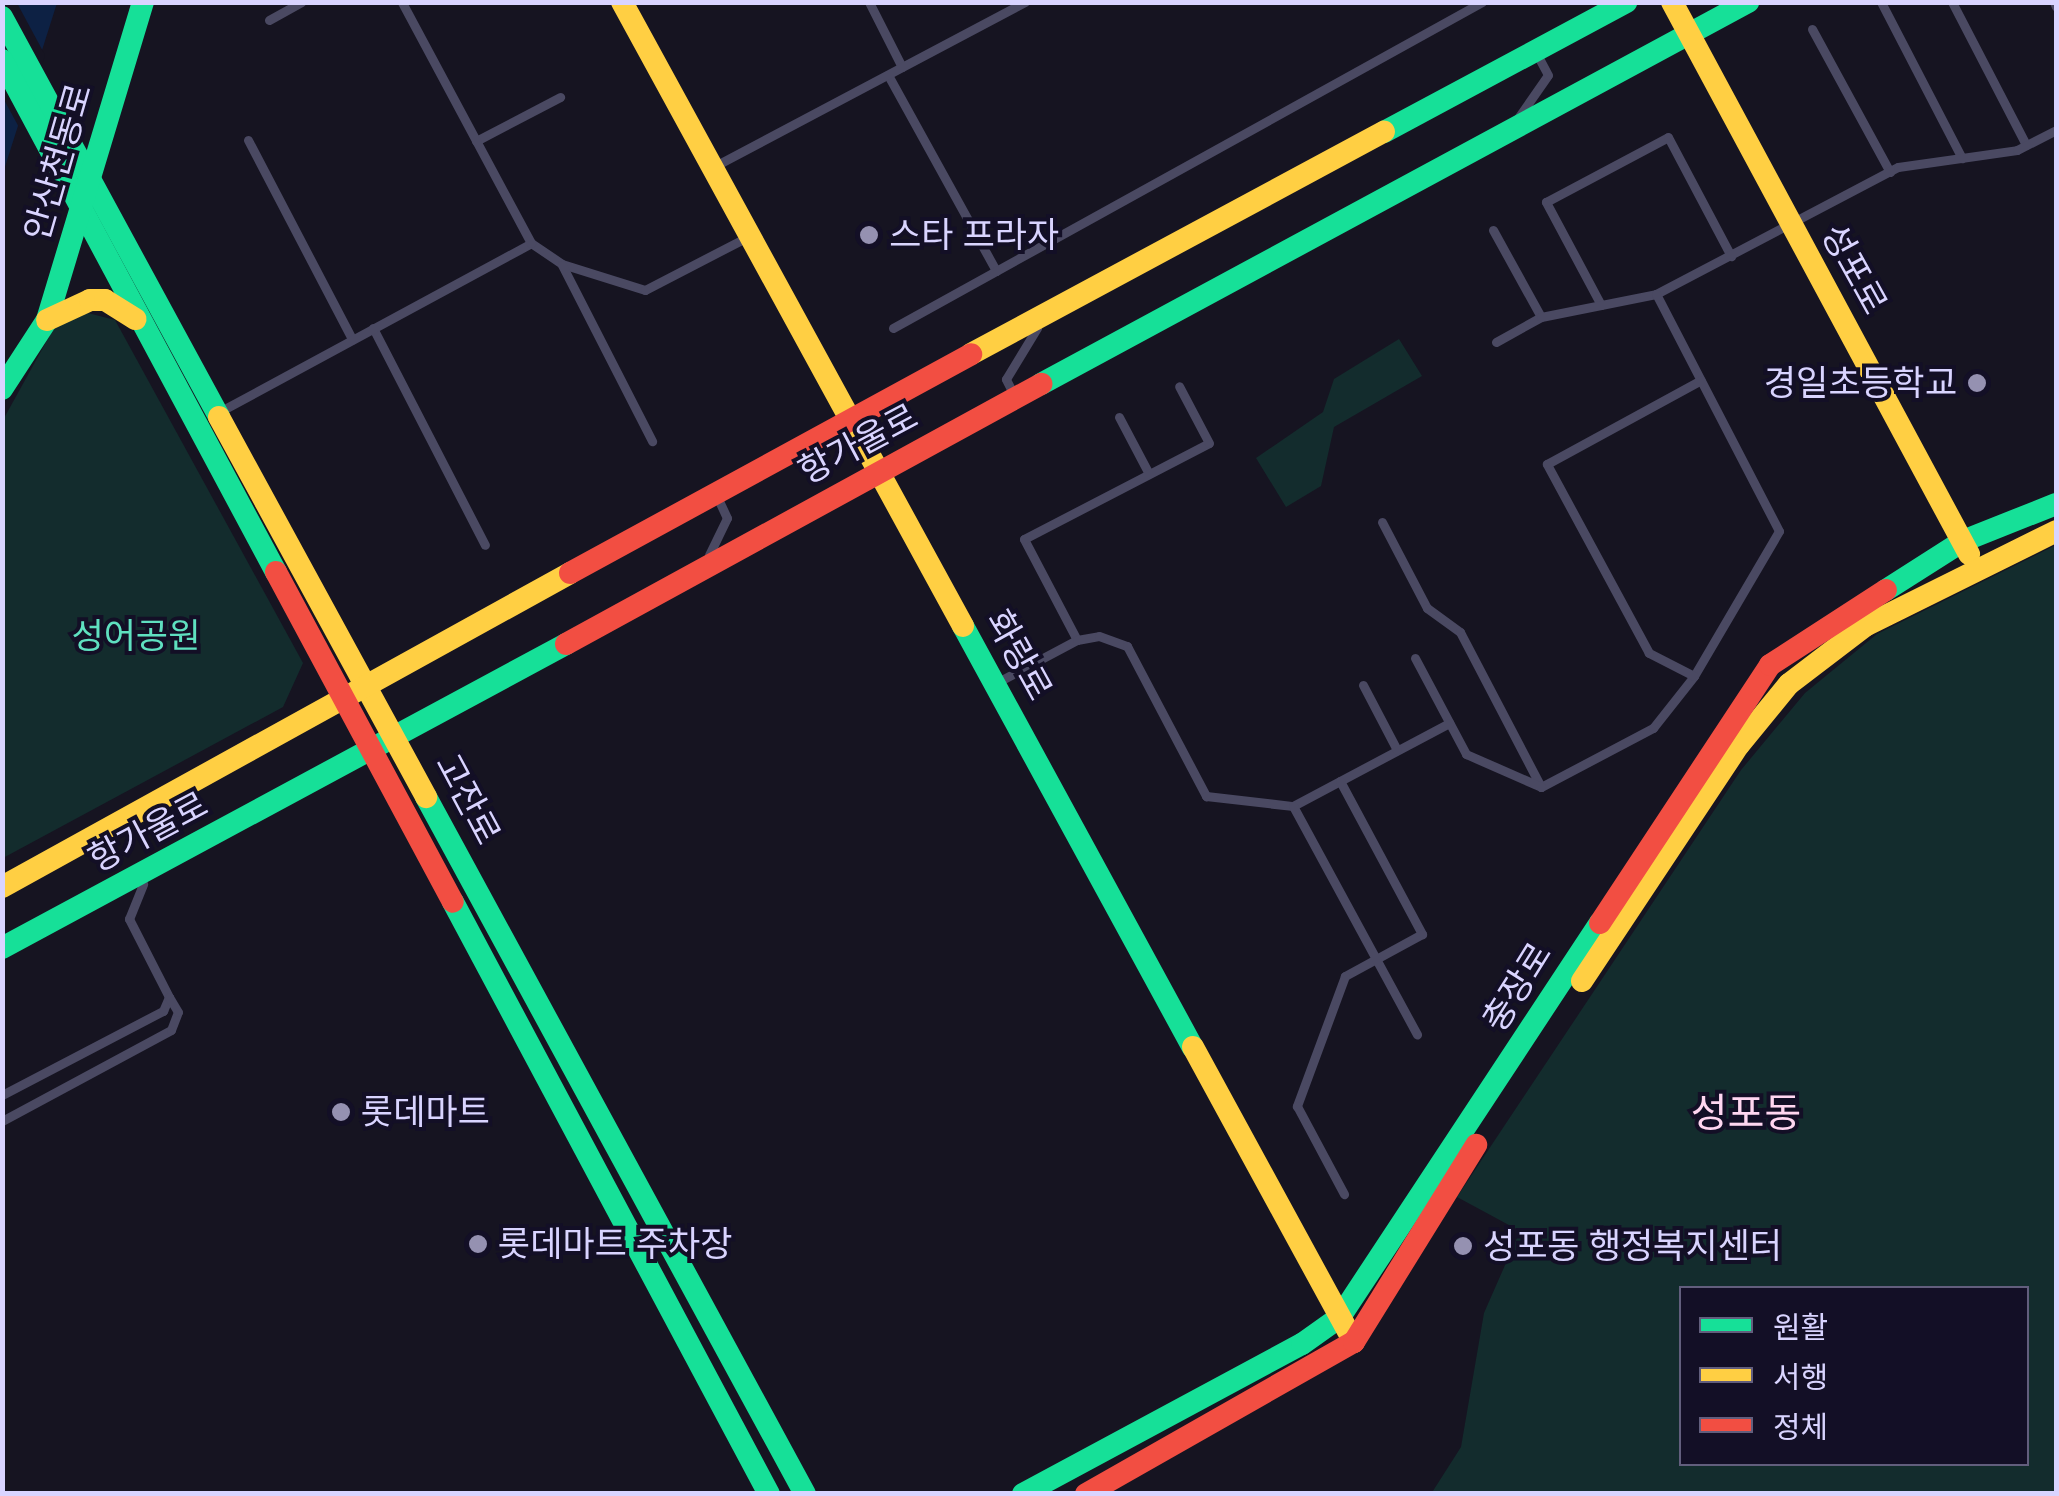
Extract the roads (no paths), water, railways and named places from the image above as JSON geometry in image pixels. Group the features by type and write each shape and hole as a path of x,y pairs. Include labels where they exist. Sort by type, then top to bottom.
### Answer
{"street":[{"name":"안산천동로","path":"2,390 47,320 143,2"},
{"name":"화랑로","path":"622,2 1354,1342"},
{"name":"항가울로","path":"2,887 850,419 1626,2"},
{"name":"성포로","path":"1672,2 1976,568"},
{"name":"항가울로","path":"2,948 396,741 704,566 1748,2"},
{"name":"고잔로","path":"2,17 804,1494"},
{"name":"고잔로","path":"2,60 83,203 139,321 769,1494"},
{"path":"47,320 90,300 106,300 139,321"},
{"name":"충장로","path":"1023,1494 1302,1344 1340,1317 1770,665 1963,541 2056,504"},
{"name":"충장로","path":"1086,1494 1354,1342 1506,1097 1738,745 1788,684 1866,626 2056,531"}],"lane":[{"path":"270,20 301,2"},
{"path":"402,2 530,243 562,264 645,290 750,236"},
{"path":"869,2 902,67"},
{"path":"712,167 1025,2"},
{"path":"894,328 1482,2"},
{"path":"1881,2 1962,158"},
{"path":"1952,2 2026,145"},
{"path":"1812,29 1890,172"},
{"path":"1510,128 1548,76 1534,49"},
{"path":"888,75 996,271"},
{"path":"476,141 560,97"},
{"path":"1496,342 1540,317 1656,294 1890,172 2026,145 2056,130"},
{"path":"1601,306 1546,202 1668,137 1731,256"},
{"path":"248,140 352,339"},
{"path":"1493,230 1540,317"},
{"path":"218,412 530,243"},
{"path":"562,264 652,441"},
{"path":"1541,787 1652,728 1694,676 1780,532 1656,294"},
{"path":"1015,399 1006,378 1046,313"},
{"path":"373,328 484,545"},
{"path":"1694,676 1648,652 1547,464 1701,380"},
{"path":"1077,640 1024,539 1209,443 1178,386"},
{"path":"1119,417 1149,474"},
{"path":"704,566 727,518 716,494"},
{"path":"1382,522 1427,608 1460,632 1541,787"},
{"path":"994,684 1077,640 1100,636 1127,646 1206,796 1292,806 1449,723"},
{"path":"1414,658 1466,754 1541,787"},
{"path":"1363,685 1397,750"},
{"path":"1340,781 1422,934 1344,976 1297,1106 1344,1194"},
{"path":"1292,806 1417,1034"},
{"path":"2,1120 171,1030 178,1012 129,919 154,869"},
{"path":"2,1095 163,1011 169,997"}],"water":[{"path":"14,3 57,3 3,173 3,40"}],"place":[{"name":"스타 프라자","path":"869,235"},
{"name":"경일초등학교","path":"1977,383"},
{"name":"롯데마트","path":"341,1112"},
{"name":"롯데마트 주차장","path":"478,1244"},
{"name":"성포동 행정복지센터","path":"1463,1246"}],"district":[{"name":"성포동","path":"1746,1113"}],"park label":[{"name":"성어공원","path":"136,636"}]}
